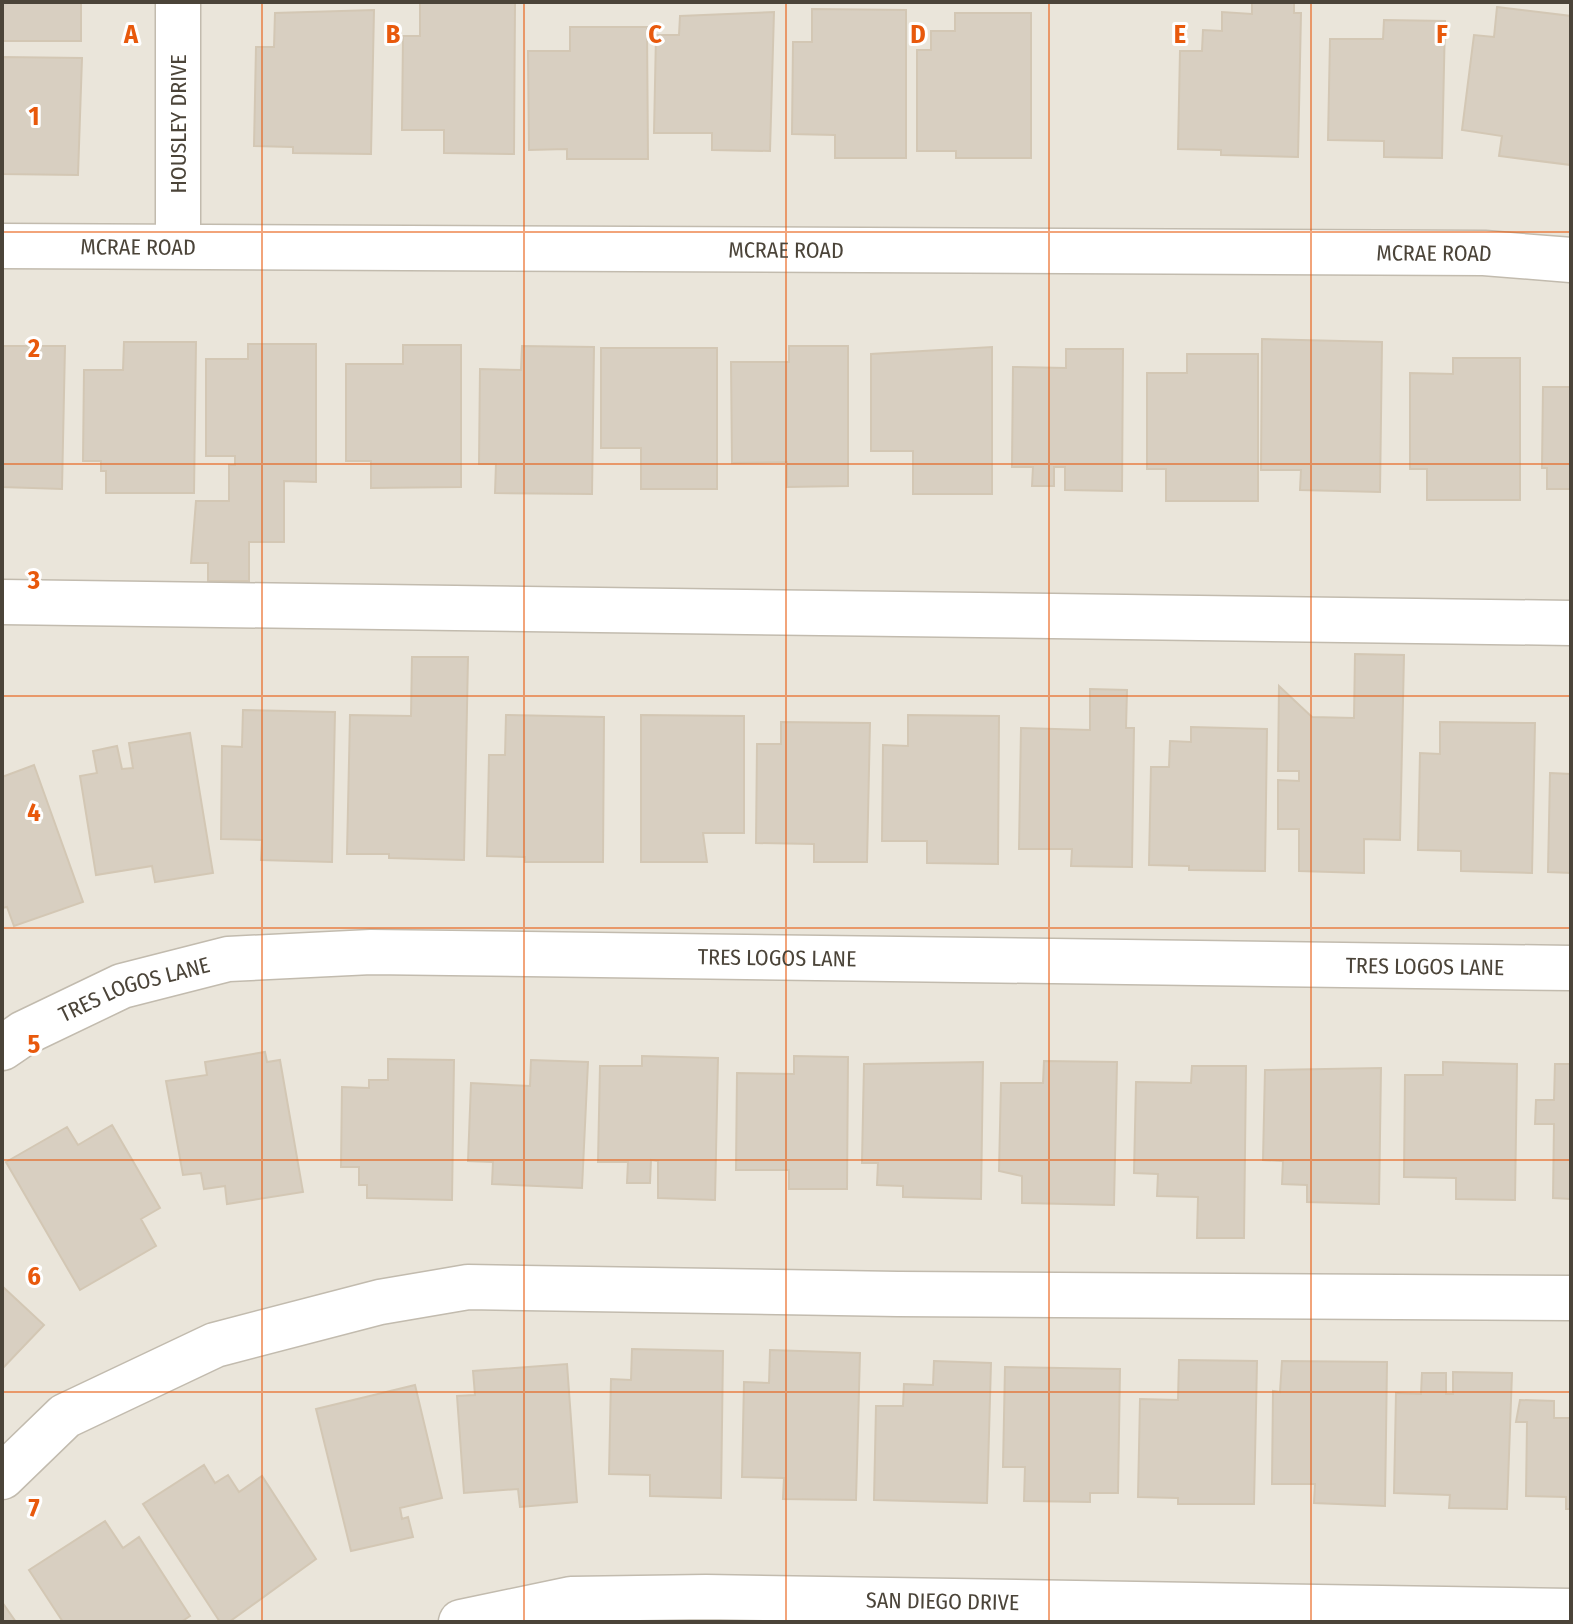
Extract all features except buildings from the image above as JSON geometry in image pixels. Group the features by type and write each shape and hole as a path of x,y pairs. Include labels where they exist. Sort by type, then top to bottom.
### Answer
{"street":[{"name":"HOUSLEY DRIVE","path":"178,2 178,245"},
{"name":"MCRAE ROAD","path":"2,246 1468,253 1571,260"},
{"path":"2,602 1571,623"},
{"name":"TRES LOGOS LANE","path":"2,1048 24,1033 122,986 228,959 371,952 1571,968"},
{"path":"2,1477 65,1416 215,1345 380,1302 468,1287 898,1294 1571,1298"},
{"name":"SAN DIEGO DRIVE","path":"461,1622 571,1599 706,1597 1571,1611"}],"shaded area":[{"path":"2,2 1571,2 1571,1622 2,1622"}]}
